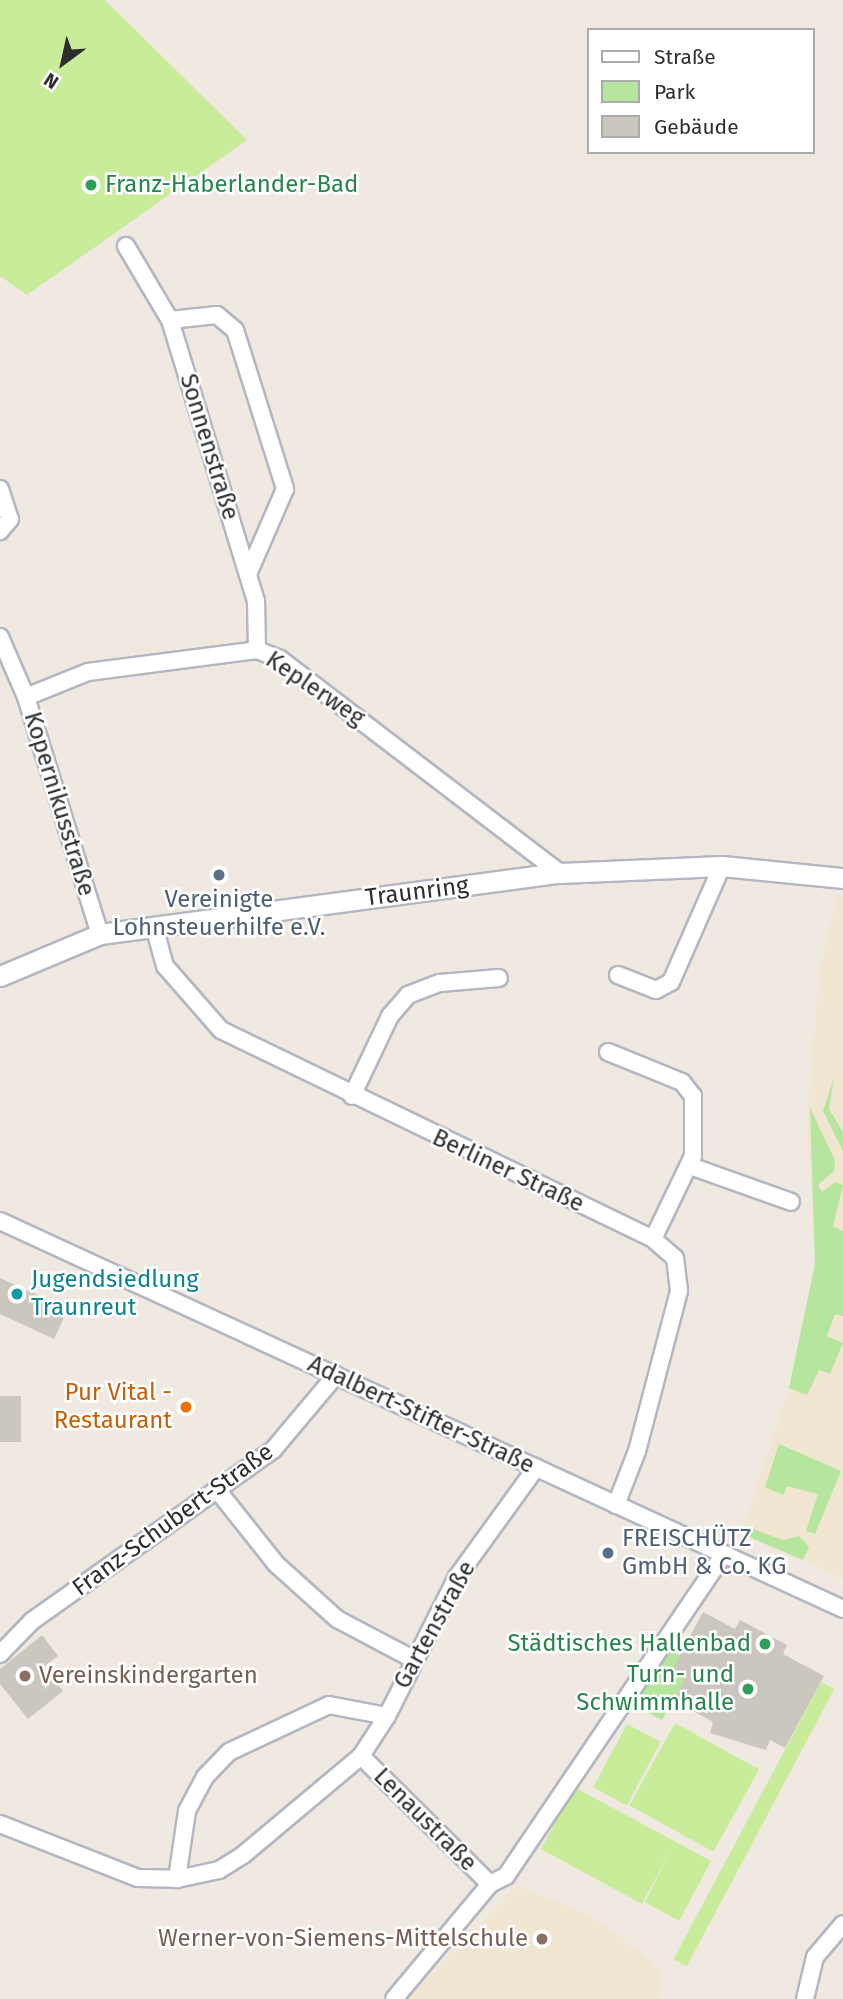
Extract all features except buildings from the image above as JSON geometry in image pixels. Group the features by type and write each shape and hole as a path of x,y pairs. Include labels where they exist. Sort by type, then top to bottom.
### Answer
{"street":[{"name":"Sonnenstraße","path":"126,246 170,320 248,574 261,629 257,650"},
{"name":"Sonnenstraße","path":"170,320 208,314 235,330 281,475 285,489 277,516 248,574"},
{"path":"0,489 10,519 0,531"},
{"name":"Kopernikusstraße","path":"0,637 26,697 100,934"},
{"name":"Keplerweg","path":"26,697 88,672 257,650 280,659 560,873"},
{"path":"618,975 656,990 671,982 722,866"},
{"name":"Traunring","path":"0,976 100,934 560,873 722,866 843,878"},
{"name":"Berliner Straße","path":"154,926 166,966 208,1019 261,1054 653,1239 675,1258 679,1291 637,1451 616,1505"},
{"path":"352,1096 390,1016 408,995 440,983 499,978"},
{"path":"608,1052 682,1082 693,1096 690,1166 653,1239"},
{"path":"690,1166 791,1202"},
{"name":"Adalbert-Stifter-Straße","path":"0,1221 843,1609"},
{"name":"Franz-Schubert-Straße","path":"0,1654 32,1622 274,1450 335,1376"},
{"name":"Gartenstraße","path":"0,1824 138,1878 177,1879 219,1870 243,1855 360,1756 387,1716 413,1658 457,1577 536,1468"},
{"path":"218,1490 276,1564 337,1619 413,1658"},
{"path":"394,1999 490,1884 512,1867 724,1554"},
{"name":"Gartenstraße","path":"177,1879 187,1811 205,1777 229,1752 329,1704 387,1716"},
{"name":"Lenaustraße","path":"360,1756 490,1884"},
{"path":"805,1999 815,1956 843,1924"}],"shaded area":[{"path":"837,894 843,896 843,1578 742,1534 799,1354 815,1264 807,1124 819,974"},
{"name":"Werner-von-Siemens-Mittelschule","path":"517,1886 588,1914 643,1954 659,1972 658,1999 407,1999"}],"green space":[{"name":"Franz-Haberlander-Bad","path":"0,0 105,0 247,140 27,295 0,276"},
{"path":"834,1078 829,1109 843,1132 843,1151 823,1111"},
{"path":"810,1108 835,1160 834,1171 818,1185 822,1192 835,1182 843,1185 833,1226 843,1231 843,1316 835,1314 827,1336 843,1343 830,1374 819,1370 807,1395 789,1388 815,1264"},
{"path":"779,1444 841,1471 815,1534 806,1531 818,1494 787,1486 783,1495 765,1487"},
{"path":"748,1527 783,1540 799,1536 809,1547 803,1560 747,1536"},
{"path":"668,1649 680,1655 673,1670 686,1677 662,1720 631,1703"},
{"path":"821,1682 834,1689 687,1966 674,1959"},
{"path":"675,1723 759,1770 713,1852 629,1805"},
{"path":"627,1724 661,1742 627,1805 593,1788"},
{"path":"574,1787 711,1861 679,1921 645,1902 671,1849 642,1904 541,1849"}],"place":[{"name":"Franz-Haberlander-Bad","path":"91,185"},
{"name":"Vereinigte Lohnsteuerhilfe e.V.","path":"219,875"},
{"name":"Jugendsiedlung Traunreut","path":"17,1294"},
{"name":"Pur Vital - Restaurant","path":"186,1407"},
{"name":"FREISCHÜTZ GmbH & Co. KG","path":"608,1553"},
{"name":"Städtisches Hallenbad","path":"765,1644"},
{"name":"Vereinskindergarten","path":"25,1676"},
{"name":"Turn- und Schwimmhalle","path":"748,1689"},
{"name":"Werner-von-Siemens-Mittelschule","path":"542,1939"}]}
